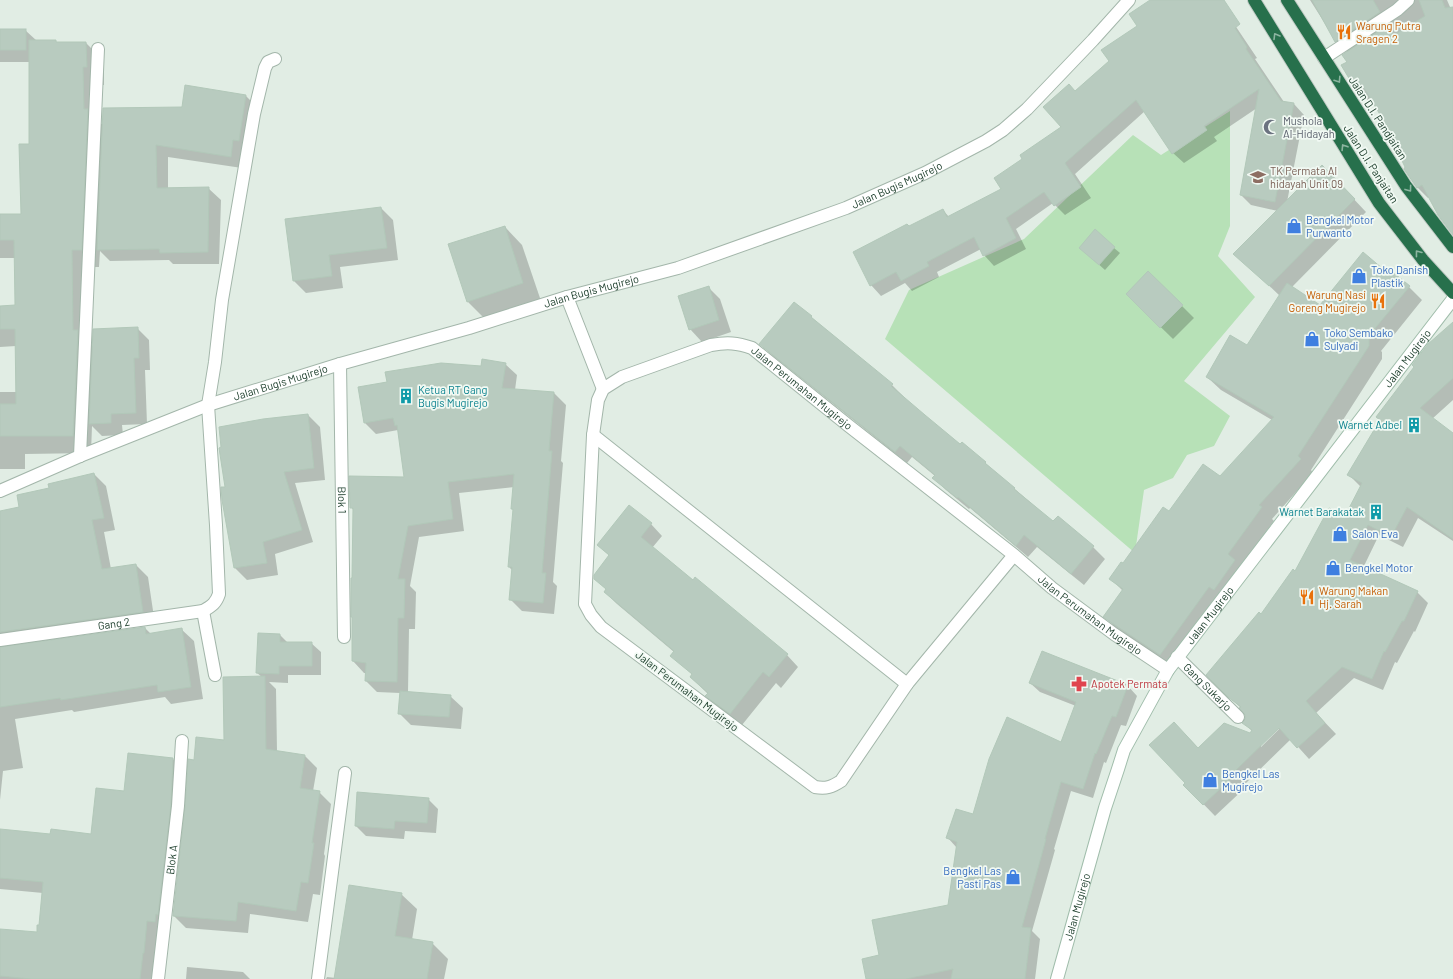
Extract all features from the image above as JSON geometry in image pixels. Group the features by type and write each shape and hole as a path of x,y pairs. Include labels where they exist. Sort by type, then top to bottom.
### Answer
{"highway":[{"name":"Jalan D.I. Panjaitan","path":"1254,0 1379,203 1423,260 1453,293"},
{"name":"Jalan D.I. Pandjaitan","path":"1287,0 1406,186 1453,247"}],"street":[{"name":"Jalan Bugis Mugirejo","path":"0,491 80,456 208,404 340,364 461,330 567,297 678,268 823,217 926,173 986,141 1003,130 1028,109 1129,0"},
{"path":"1324,58 1397,10 1408,0"},
{"path":"80,456 98,49"},
{"path":"215,675 203,611 213,605 219,594 208,404 215,362 222,300 254,114 265,68 268,62 275,59"},
{"path":"567,297 603,389"},
{"name":"Jalan Mugirejo","path":"1057,979 1105,808 1124,750 1168,670 1453,299"},
{"name":"Jalan Perumahan Mugirejo","path":"1014,555 907,684 841,781 832,787 815,787 601,627 591,615 585,604 593,435 598,400 603,389 622,378 711,345 726,342 752,348 1014,555 1052,588 1114,634 1168,670"},
{"name":"Blok 1","path":"340,364 344,637"},
{"path":"593,435 907,684"},
{"name":"Gang 2","path":"0,640 203,611"},
{"name":"Gang Sukarjo","path":"1177,657 1238,717"},
{"name":"Blok A","path":"158,979 178,806 182,741"},
{"path":"318,979 345,773"}],"green space":[{"path":"1230,111 1230,226 1218,256 1255,297 1184,381 1230,416 1214,446 1187,455 1173,478 1144,490 1135,553 885,339 909,290 1024,239 1133,135 1161,155"}],"building":[{"path":"1150,0 1224,0 1240,24 1235,28 1247,47 1246,49 1281,101 1294,103 1275,202 1240,195 1259,89 1204,126 1207,130 1172,154 1136,100 1065,163 1081,187 1054,206 1044,192 1006,218 1016,238 983,256 974,237 927,262 929,266 901,281 896,272 870,286 853,252 907,224 909,226 943,209 947,217 1001,189 994,178 1022,159 1020,155 1061,127 1043,107 1069,84 1075,91 1109,61 1101,50 1137,26 1129,14"},
{"name":"Warung Putra Sragen 2","path":"1312,0 1373,0 1380,12 1335,42"},
{"path":"1419,0 1442,0 1445,8 1453,7 1453,235 1438,215 1422,185 1417,188 1404,169 1405,167 1394,144 1397,143 1363,86 1356,90 1341,65 1347,62 1342,55 1388,25 1394,35 1425,16"},
{"path":"0,29 26,29 26,50 0,50"},
{"path":"29,40 86,42 87,67 83,67 84,109 88,109 82,250 72,250 73,330 78,330 73,436 0,436 0,404 16,404 15,329 0,329 0,306 15,305 14,240 0,240 0,214 21,214 19,144 29,144"},
{"path":"185,85 246,95 239,141 233,140 231,157 156,145 157,188 209,187 208,252 160,253 159,249 97,250 103,108 182,107"},
{"name":"Bengkel Motor Purwanto","path":"1322,165 1355,199 1269,286 1233,254"},
{"path":"381,207 387,248 329,255 332,276 293,281 285,219"},
{"path":"505,226 523,283 467,302 448,244"},
{"path":"1095,229 1115,247 1099,265 1079,248"},
{"path":"1363,252 1383,269 1385,266 1410,286 1368,337 1369,346 1298,456 1301,459 1259,505 1262,507 1228,554 1235,560 1214,590 1209,587 1160,655 1103,617 1123,589 1109,579 1121,562 1123,563 1163,507 1169,511 1203,464 1220,476 1274,417 1206,377 1230,335 1247,345 1287,283 1320,305"},
{"path":"1148,271 1183,305 1160,328 1126,294"},
{"path":"709,286 719,320 689,330 678,296"},
{"path":"794,302 893,384 891,386 925,415 960,444 962,442 986,462 985,463 1015,488 1014,489 1053,521 1058,516 1094,546 1071,574 1024,535 1016,546 958,497 957,498 932,478 935,475 900,446 895,452 759,344"},
{"path":"1453,322 1453,378 1420,408 1453,433 1453,539 1407,507 1391,537 1368,525 1350,560 1418,591 1404,621 1402,621 1385,652 1384,651 1372,679 1342,667 1306,701 1325,723 1297,748 1279,728 1234,772 1236,774 1203,805 1183,785 1185,783 1149,745 1174,722 1198,748 1224,723 1250,733 1252,730 1242,723 1245,719 1245,715 1239,708 1241,707 1228,697 1206,675 1259,612 1261,614 1293,569 1295,571 1329,508 1345,516 1362,483 1347,475 1380,420 1376,417 1414,367 1412,365 1428,344"},
{"path":"138,327 139,358 134,358 136,413 111,414 111,423 89,424 93,329"},
{"path":"482,359 506,363 502,388 554,392 549,451 552,451 542,573 546,573 543,603 509,600 512,567 508,567 513,509 511,509 514,474 448,482 453,519 408,526 398,579 405,579 404,618 398,618 397,682 365,681 366,663 352,661 351,578 353,508 350,508 349,476 404,477 397,425 395,426 393,418 364,423 358,387 387,382 385,372 441,363 481,366"},
{"path":"308,414 314,468 284,472 302,530 263,542 267,563 234,568 222,500 221,487 225,487 219,448 221,447 219,427 263,419"},
{"path":"94,473 104,518 92,520 102,569 136,564 143,612 0,632 0,511 19,507 17,495 49,488 48,484"},
{"path":"629,505 652,523 641,537 693,580 695,577 788,654 769,677 763,672 730,714 705,696 708,693 690,677 692,674 670,656 674,651 604,592 606,589 594,579 594,575 609,555 597,545"},
{"path":"145,627 146,634 182,628 191,687 158,692 157,685 61,700 60,698 0,707 0,647"},
{"path":"258,633 280,634 280,642 312,642 312,666 279,666 279,674 256,673"},
{"path":"1042,651 1128,685 1116,717 1112,716 1096,754 1095,753 1083,789 1061,782 1022,927 1031,928 1025,979 951,979 953,969 906,979 866,979 862,959 879,955 872,920 948,905 957,842 946,838 956,809 973,814 989,759 1007,717 1061,742 1076,702 1029,683"},
{"path":"265,676 266,749 305,755 300,788 320,791 312,843 314,843 308,883 301,882 296,911 238,902 236,921 173,916 185,806 188,759 194,760 196,737 224,740 223,677"},
{"path":"400,691 451,695 449,717 398,714"},
{"path":"128,753 173,758 171,805 158,915 156,914 155,922 147,921 140,979 31,979 0,976 0,929 37,932 43,882 0,878 0,829 50,834 51,829 91,834 96,788 124,791"},
{"path":"357,792 429,798 427,823 395,821 394,829 355,826"},
{"path":"349,885 402,893 395,936 433,942 427,979 334,979"}],"place":[{"name":"Warung Putra Sragen 2","path":"1344,32"},
{"name":"Mushola Al-Hidayah","path":"1271,127"},
{"name":"TK Permata Al hidayah Unit 09","path":"1258,177"},
{"name":"Bengkel Motor Purwanto","path":"1294,226"},
{"name":"Toko Danish Plastik","path":"1359,276"},
{"name":"Warung Nasi Goreng Mugirejo","path":"1378,301"},
{"name":"Toko Sembako Sulyadi","path":"1312,339"},
{"name":"Ketua RT Gang Bugis Mugirejo","path":"406,396"},
{"name":"Warnet Adbel","path":"1414,425"},
{"name":"Warnet Barakatak","path":"1376,512"},
{"name":"Salon Eva","path":"1340,534"},
{"name":"Bengkel Motor","path":"1333,568"},
{"name":"Warung Makan Hj. Sarah","path":"1307,597"},
{"name":"Apotek Permata","path":"1079,684"},
{"name":"Bengkel Las Mugirejo","path":"1210,780"},
{"name":"Bengkel Las Pasti Pas","path":"1013,877"}]}
